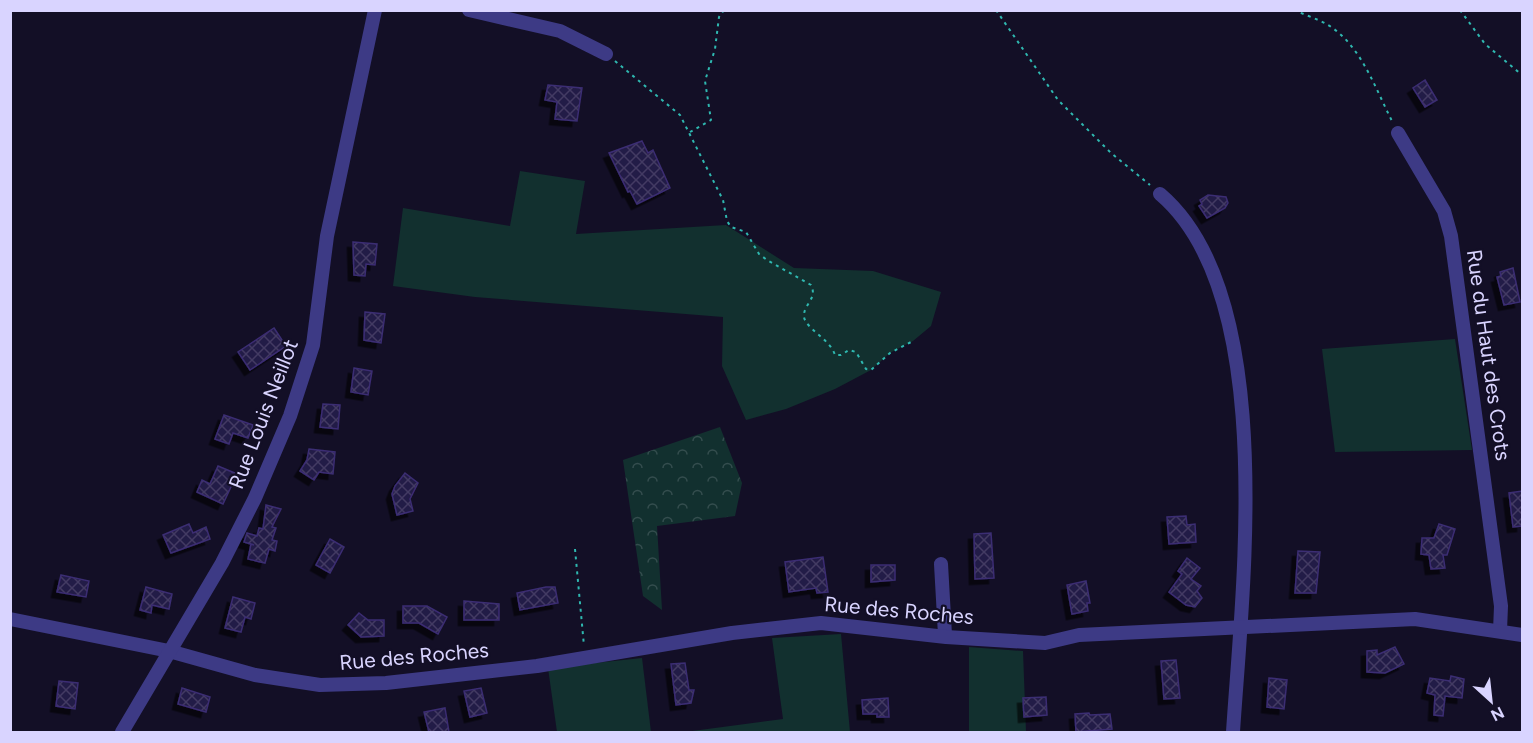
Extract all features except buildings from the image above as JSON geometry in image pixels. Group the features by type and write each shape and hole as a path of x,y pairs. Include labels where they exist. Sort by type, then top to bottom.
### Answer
{"street":[{"name":"Rue Louis Neillot","path":"122,732 211,583 255,498 290,416 314,345 327,236 375,10"},
{"path":"469,10 560,31 606,54"},
{"name":"Rue du Haut des Crots","path":"1398,134 1444,211 1451,236 1501,606 1500,632"},
{"path":"1160,194 1188,222 1201,244 1218,286 1237,365 1247,484 1233,732"},
{"path":"941,564 945,635"},
{"name":"Rue des Roches","path":"10,619 169,651 255,675 320,685 386,683 585,658 732,633 821,623 1045,643 1079,635 1415,619 1522,635"}],"path":[{"path":"690,132 711,120 705,81 715,49 719,17 724,10"},
{"path":"996,10 1058,100 1112,153 1160,194"},
{"path":"1294,10 1329,25 1346,39 1360,59 1398,134"},
{"path":"1460,10 1485,44 1522,75"},
{"path":"606,54 666,101 680,115 723,200 727,221 731,227 746,232 759,254 767,260 811,285 814,291 812,300 805,309 806,321 828,342 835,355 841,355 849,350 856,352 866,369 871,370 890,353 913,341"},
{"path":"575,549 585,658"}],"green space":[{"path":"520,171 585,181 576,234 726,225 794,268 873,271 941,292 931,326 913,341 890,353 871,370 835,389 786,409 746,420 722,366 723,317 475,297 393,286 403,208 510,226"},
{"path":"1455,339 1472,450 1335,452 1322,349"},
{"path":"720,427 742,483 735,516 657,526 662,610 643,596 623,460"},
{"path":"841,634 850,732 685,732 783,719 772,638"},
{"path":"969,647 1023,651 1026,732 969,732"},
{"path":"642,658 651,732 557,732 548,668"}]}
